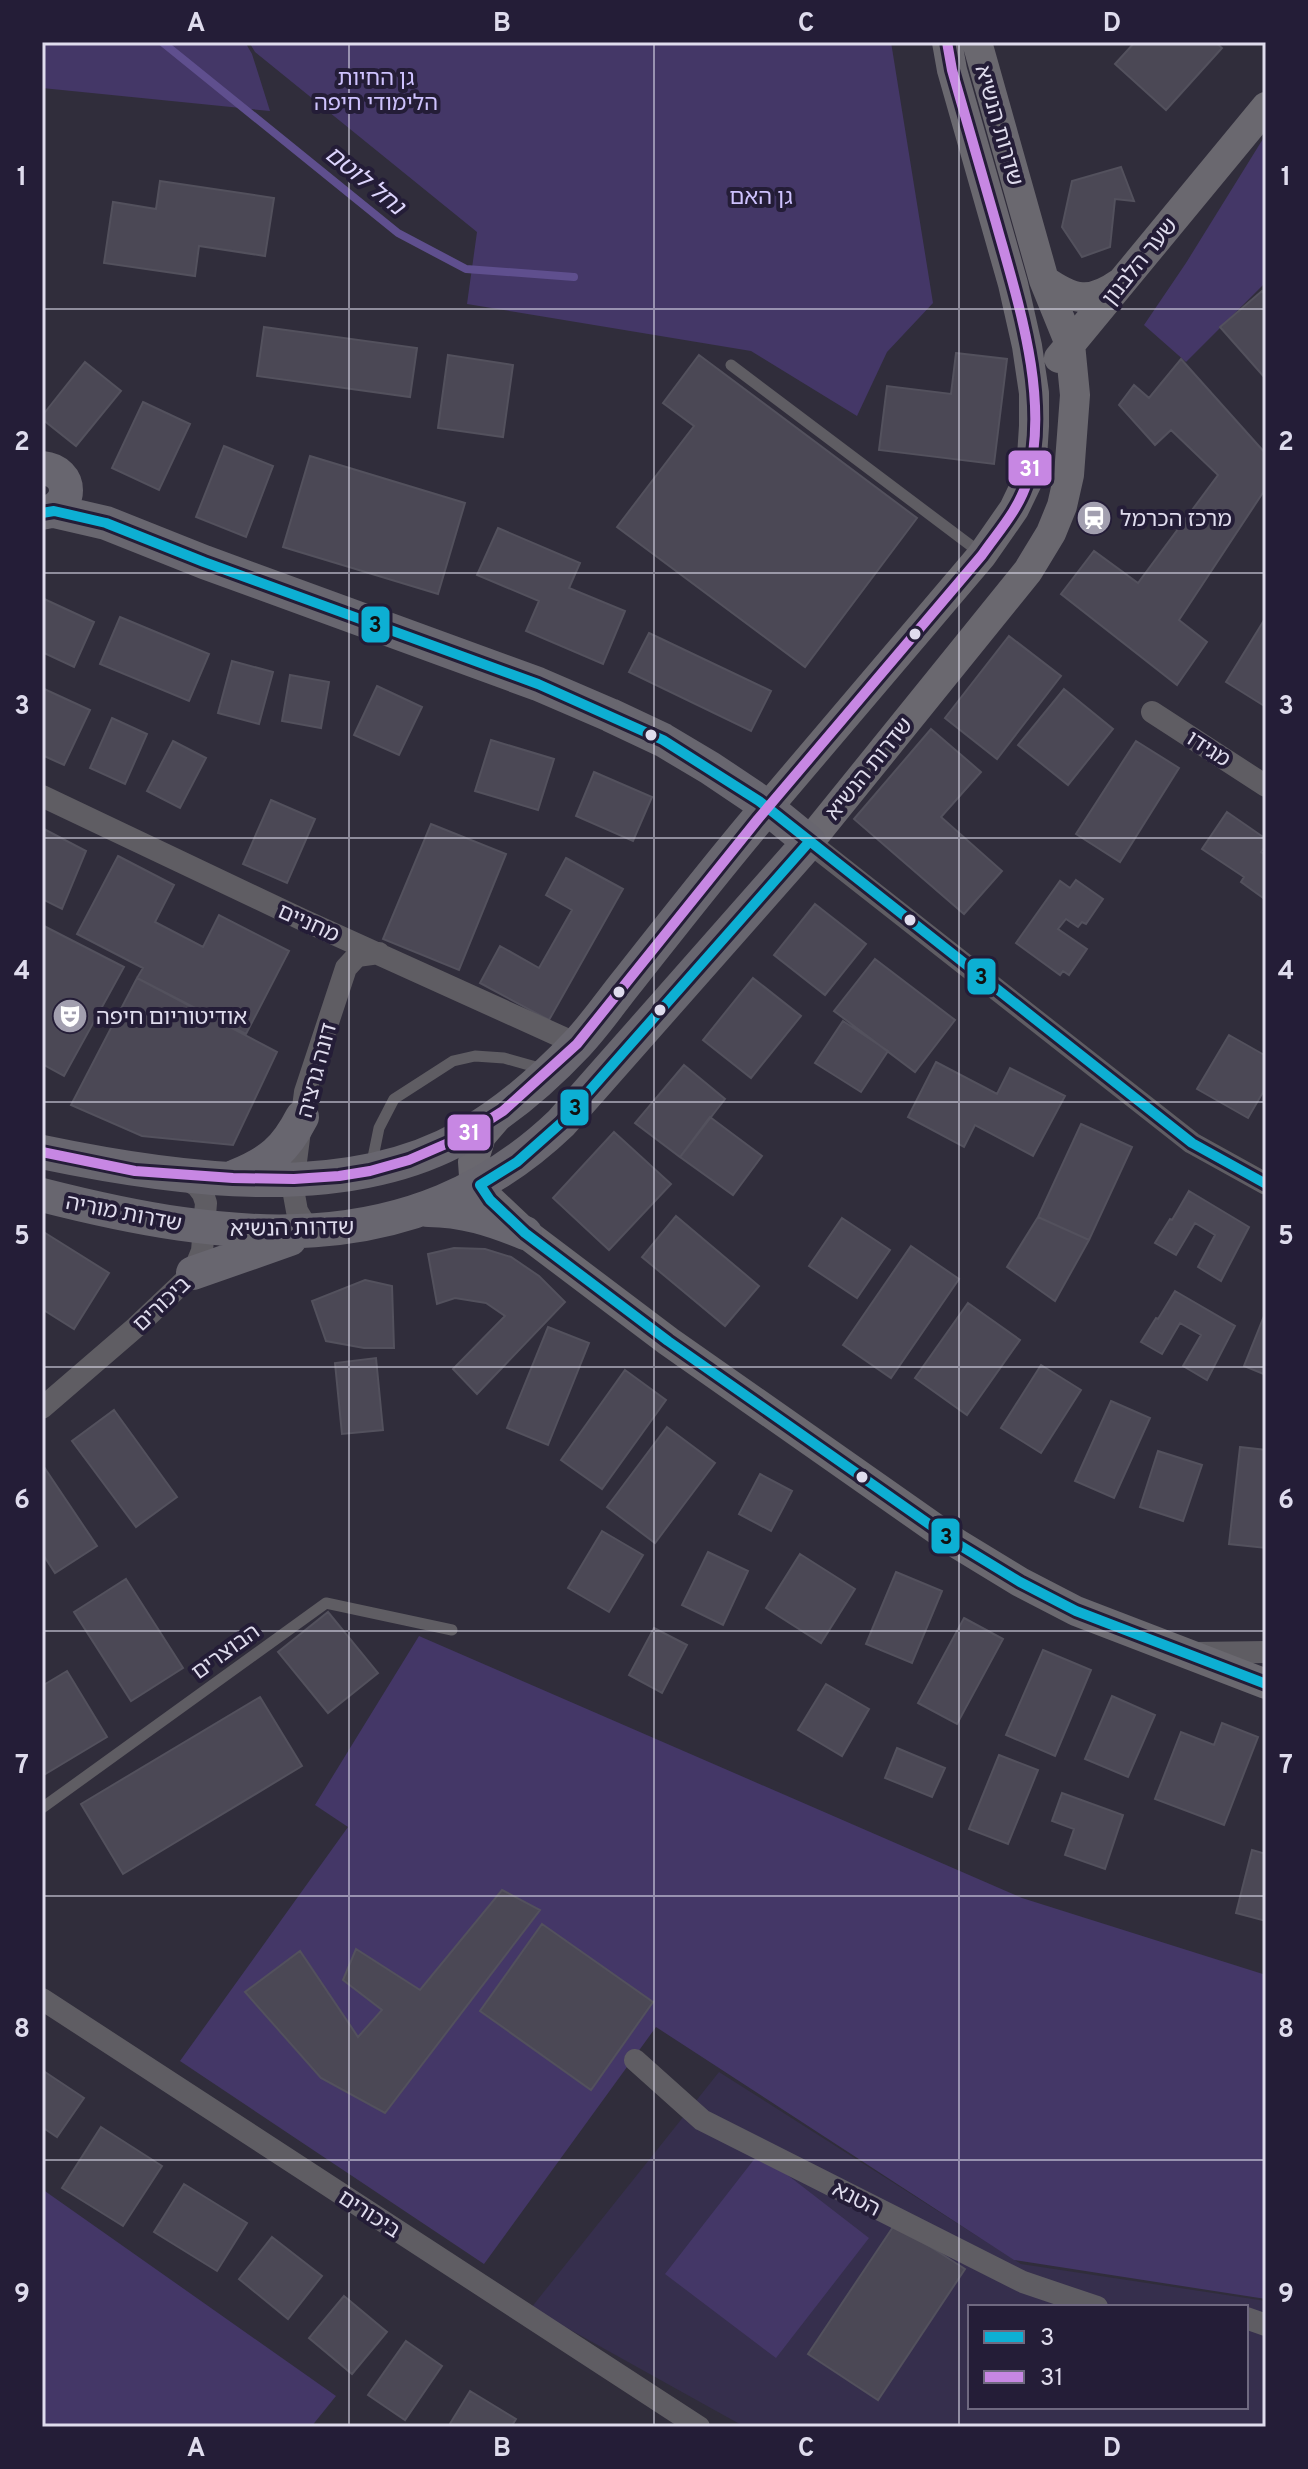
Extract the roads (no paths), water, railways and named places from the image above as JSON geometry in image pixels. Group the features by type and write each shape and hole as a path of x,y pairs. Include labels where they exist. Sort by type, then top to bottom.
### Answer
{"main road":[{"path":"48,485 106,523 538,684 663,740 710,768 809,842"},
{"path":"710,768 734,814 738,842"},
{"name":"שדרות הנשיא","path":"294,1179 370,1171 409,1160 462,1137 503,1111 577,1044 767,808"},
{"name":"שדרות הנשיא","path":"206,1228 315,1231 361,1226 424,1210 480,1185 517,1162 561,1123 809,842"},
{"path":"233,1178 255,1169 281,1151 302,1117"},
{"name":"שדרות מוריה","path":"42,1152 135,1171 294,1179"},
{"name":"שדרות מוריה","path":"42,1195 131,1217 206,1228"},
{"path":"424,1210 453,1211 493,1219 525,1233"},
{"path":"193,1273 315,1231"}],"street":[{"name":"שדרות הנשיא","path":"767,808 982,555 1014,509 1027,482 1032,457 1034,393 1024,331 947,42"},
{"name":"שדרות הנשיא","path":"809,842 1015,588 1051,533 1062,506 1069,475 1075,426 1070,344 1044,280 977,42"},
{"name":"שער הלבנון","path":"1034,426 1041,394 1051,370 1266,107"},
{"path":"1044,280 1067,294 1085,297 1101,295 1122,282"},
{"name":"מגידו","path":"1152,712 1266,786"},
{"name":"מחניים","path":"42,796 301,919 577,1044"},
{"path":"809,842 1192,1143 1266,1184"},
{"path":"301,919 330,945 338,960 341,980"},
{"path":"341,980 352,959 363,954 379,953"},
{"name":"דונה גרציה","path":"315,1231 297,1211 294,1179 305,1092 341,980"},
{"path":"503,1111 481,1136 473,1162 474,1176 490,1200 525,1233 668,1341 956,1543 1020,1582 1076,1611 1266,1684"},
{"name":"ביכורים","path":"42,1408 193,1273 202,1251 206,1203 203,1194 178,1174"},
{"path":"1185,1653 1266,1652"},
{"name":"ביכורים","path":"42,1999 699,2427"},
{"name":"הטנא","path":"635,2060 702,2120 1023,2282 1091,2305"}],"lane":[{"path":"731,365 982,555"},
{"path":"370,1171 379,1128 394,1099 453,1061 475,1056 504,1058 548,1071"},
{"name":"הבוצרים","path":"42,1808 326,1603 452,1630"}],"waterway":[{"name":"נחל לוטם","path":"162,42 398,233 466,269 574,277"}],"place":[{"name":"מרכז הכרמל","path":"1094,518"},
{"name":"אודיטוריום חיפה","path":"70,1016"}],"park label":[{"name":"גן החיות הלימודי חיפה","path":"376,90"},
{"name":"גן האם","path":"761,196"}]}
